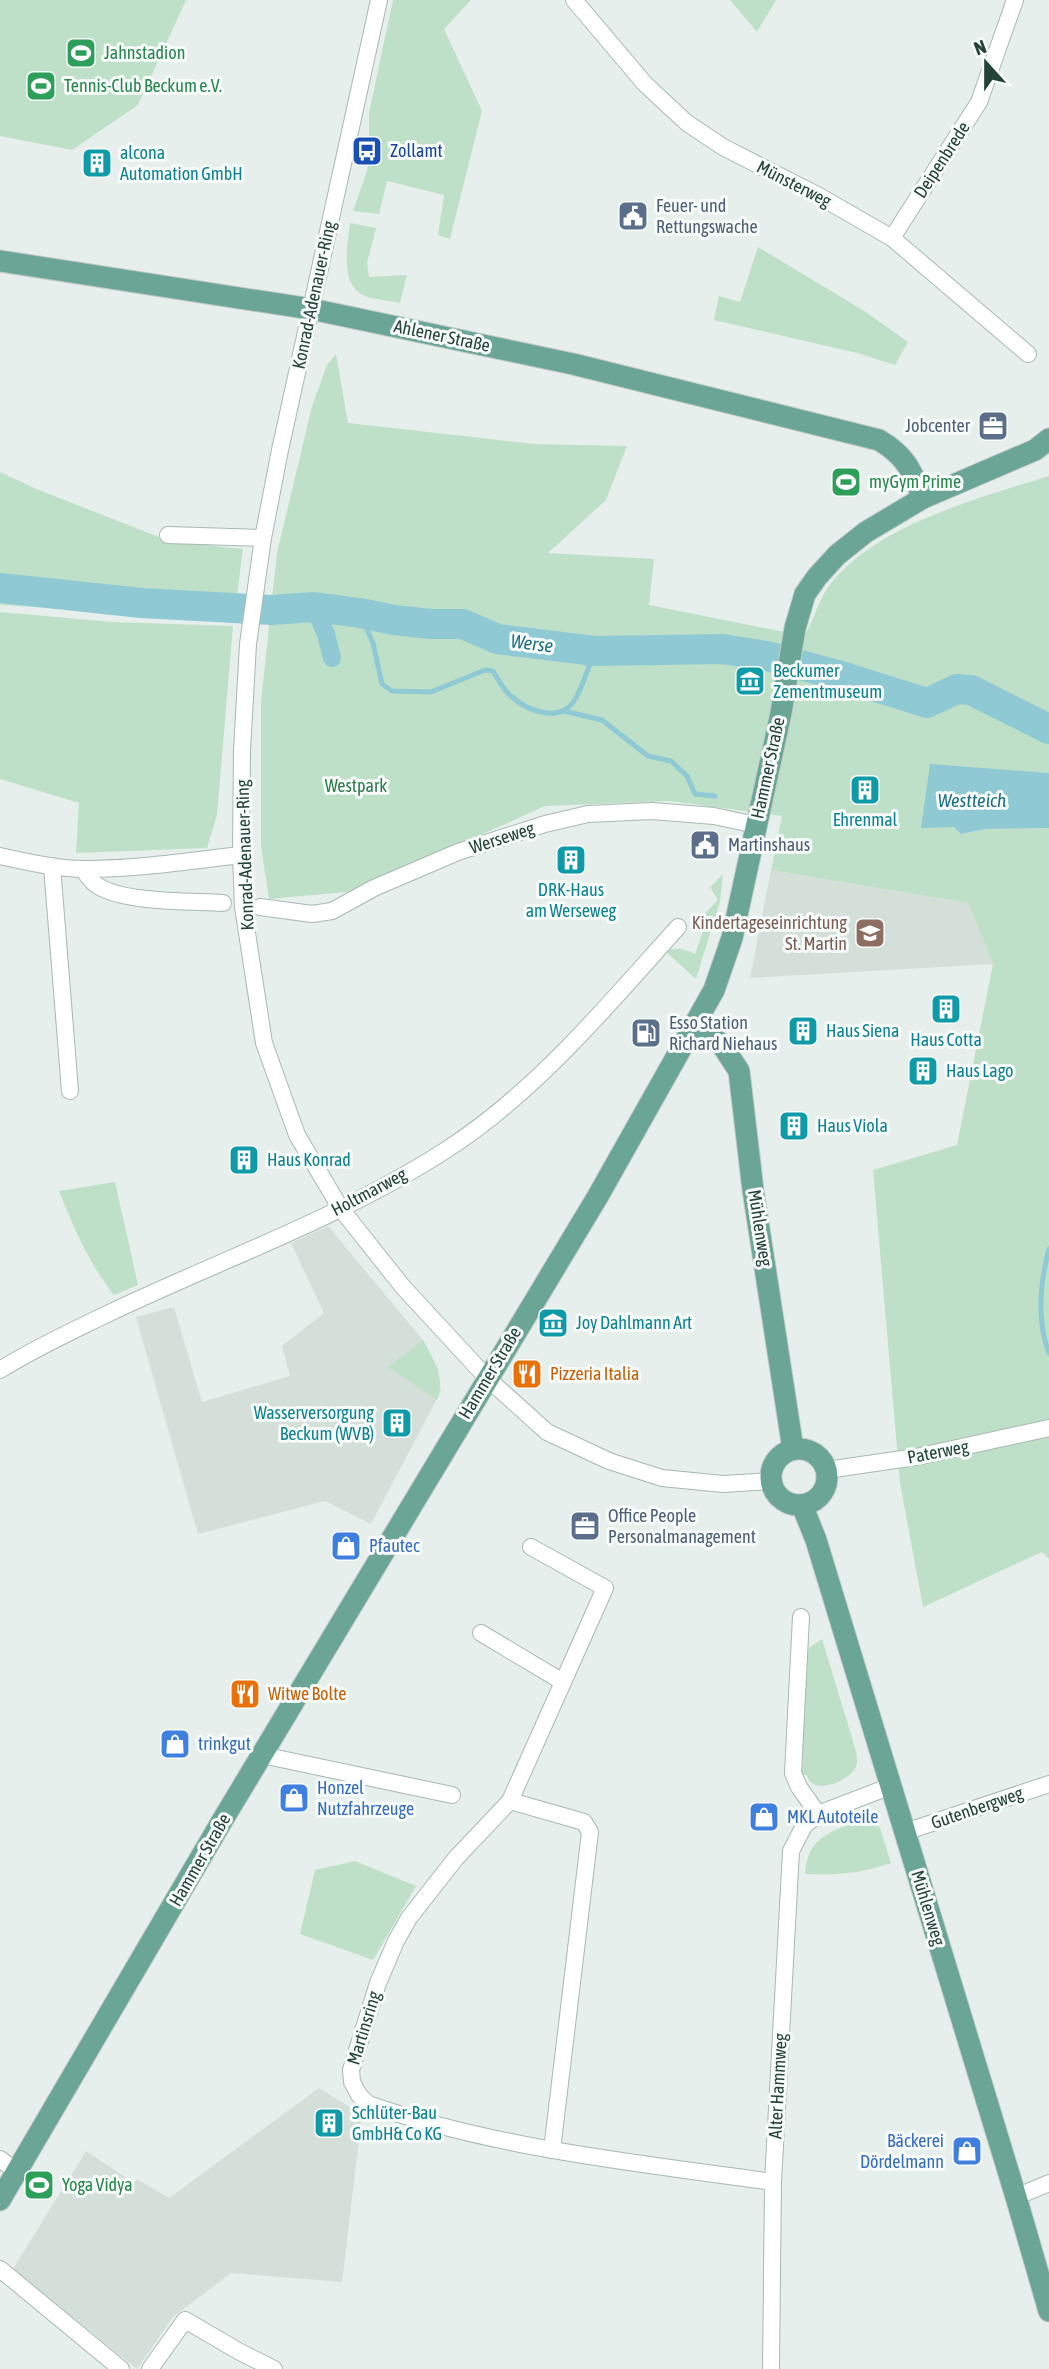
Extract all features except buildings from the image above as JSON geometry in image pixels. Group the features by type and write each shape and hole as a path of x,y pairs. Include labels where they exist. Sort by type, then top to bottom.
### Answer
{"main road":[{"name":"Ahlener Straße","path":"0,261 311,309 573,364 879,440 894,449 909,464 923,498"},
{"name":"Hammer Straße","path":"0,2200 9,2166 262,1755 486,1378 598,1196 714,990 732,938 805,594 837,555 866,532 923,498 1035,450 1049,439"},
{"name":"Mühlenweg","path":"696,1023 722,1045 739,1071 753,1190 793,1449"},
{"path":"793,1449 809,1450 817,1455 827,1470 825,1489 820,1497 802,1505 785,1502 773,1490 771,1473 778,1458 793,1449"},
{"name":"Mühlenweg","path":"802,1505 816,1540 1049,2311"}],"street":[{"name":"Konrad-Adenauer-Ring","path":"379,0 263,538 248,644 242,750 243,907 264,1043 297,1135 341,1209 403,1287 486,1378 547,1432 609,1461 662,1478 691,1483 723,1484 771,1481"},
{"name":"Münsterweg","path":"574,0 645,83 687,123 723,147 819,196 892,238 1028,354"},
{"name":"Deipenbrede","path":"892,238 979,102 1015,0"},
{"path":"169,535 263,538"},
{"name":"Werseweg","path":"260,907 312,914 332,911 374,888 458,852 545,824 588,814 652,811 713,816 756,825"},
{"path":"0,856 83,869 137,867 241,855"},
{"path":"52,866 69,1091"},
{"path":"83,869 97,886 116,893 141,898 223,903"},
{"name":"Holtmarweg","path":"0,1370 23,1355 147,1295 341,1209 446,1150 507,1105 594,1020 678,927"},
{"name":"Paterweg","path":"827,1470 916,1457 1049,1427"},
{"name":"Martinsring","path":"531,1547 605,1588 510,1801 456,1858 409,1918 396,1941 378,1983 351,2070 352,2082 368,2104 469,2133 552,2150 773,2182"},
{"path":"801,1617 793,1773 799,1787 818,1814"},
{"path":"481,1633 563,1682"},
{"path":"262,1755 452,1795"},
{"name":"Gutenbergweg","path":"905,1832 1049,1784"},
{"name":"Alter Hammweg","path":"771,2369 773,2182 791,1851 804,1826 818,1814 891,1786"},
{"path":"510,1801 584,1822 590,1832 552,2150"},
{"path":"1016,2197 1049,2183"},
{"path":"0,2269 121,2369"},
{"path":"150,2369 185,2320 274,2369"}],"shaded area":[{"name":"Kindertageseinrichtung St. Martin","path":"771,870 968,903 993,964 750,978"},
{"path":"328,1226 423,1340 438,1369 441,1391 371,1524 325,1501 198,1534 136,1317 174,1307 202,1402 290,1376 282,1346 324,1313 291,1243"},
{"path":"319,2088 362,2115 342,2282 231,2273 173,2317 137,2369 13,2269 86,2151 134,2183 137,2179 169,2198"}],"green space":[{"name":"Jahnstadion","path":"0,0 186,0 138,105 72,150 0,136"},
{"path":"393,0 471,0 444,29 482,111 450,239 438,235 444,195 387,181 379,214 353,211 367,171 369,113"},
{"path":"730,0 776,0 757,32"},
{"path":"350,223 376,228 367,263 369,277 407,275 400,303 371,298 355,289 347,262"},
{"path":"758,247 866,312 908,342 895,365 857,353 714,320 719,296 740,302"},
{"name":"Westpark","path":"336,354 348,423 534,444 627,446 606,500 548,553 654,559 649,605 804,636 831,583 851,562 875,544 962,504 1049,476 1049,773 997,770 921,827 954,827 961,834 986,829 1049,828 1049,1559 1042,1552 923,1607 900,1483 873,1170 957,1145 993,964 968,903 771,870 782,816 669,801 545,806 357,891 269,899 261,846 261,701 277,553 312,406 327,365"},
{"path":"0,472 169,541 243,549 234,619 0,605"},
{"path":"0,612 112,622 233,626 217,815 207,848 76,853 79,803 0,779"},
{"path":"723,874 720,902 696,979 665,951 681,949 695,954 703,931 694,925 718,900 710,887"},
{"path":"115,1182 138,1285 114,1295 83,1245 59,1191"},
{"path":"423,1340 439,1376 437,1400 388,1367"},
{"path":"822,1639 856,1751 857,1764 845,1778 822,1786 815,1785 807,1775 802,1775 806,1657 809,1648"},
{"path":"860,1819 872,1820 880,1828 891,1863 849,1873 805,1874 811,1851 822,1838"},
{"path":"355,1861 416,1886 373,1960 300,1934 315,1870"}],"water":[{"name":"Westteich","path":"930,764 1049,773 1049,828 986,829 961,834 954,827 921,828"}],"waterway":[{"name":"Werse","path":"0,588 141,603 271,610 314,607 394,620 463,624 497,639 595,651 722,649 767,656 927,703 957,689 971,690 1049,729"},
{"path":"314,607 326,634 332,658"},
{"path":"360,613 373,643 382,684 392,691 431,692 485,670 493,671 509,694 526,707 544,712 561,712 574,701 595,651"},
{"path":"564,711 602,720 648,756 671,761 687,776 695,794 715,796"},
{"path":"1049,1249 1041,1301 1042,1327 1049,1353"}],"place":[{"name":"Jahnstadion","path":"81,53"},
{"name":"Tennis-Club Beckum e.V.","path":"41,86"},
{"name":"Zollamt","path":"367,151"},
{"name":"alcona Automation GmbH","path":"97,163"},
{"name":"Feuer- und Rettungswache","path":"633,216"},
{"name":"Jobcenter","path":"993,426"},
{"name":"myGym Prime","path":"846,482"},
{"name":"Beckumer Zementmuseum","path":"750,681"},
{"name":"Ehrenmal","path":"865,790"},
{"name":"Martinshaus","path":"705,845"},
{"name":"DRK-Haus am Werseweg","path":"571,860"},
{"name":"Kindertageseinrichtung St. Martin","path":"870,933"},
{"name":"Haus Cotta","path":"946,1009"},
{"name":"Haus Siena","path":"803,1031"},
{"name":"Esso Station Richard Niehaus","path":"646,1033"},
{"name":"Haus Lago","path":"923,1071"},
{"name":"Haus Viola","path":"794,1126"},
{"name":"Haus Konrad","path":"244,1160"},
{"name":"Joy Dahlmann Art","path":"553,1323"},
{"name":"Pizzeria Italia","path":"527,1374"},
{"name":"Wasserversorgung Beckum (WVB)","path":"397,1423"},
{"name":"Office People Personalmanagement","path":"585,1526"},
{"name":"Pfautec","path":"346,1546"},
{"name":"Witwe Bolte","path":"245,1694"},
{"name":"trinkgut","path":"175,1744"},
{"name":"Honzel Nutzfahrzeuge","path":"294,1798"},
{"name":"MKL Autoteile","path":"764,1817"},
{"name":"Schlüter-Bau GmbH& Co KG","path":"329,2123"},
{"name":"Bäckerei Dördelmann","path":"967,2151"},
{"name":"Yoga Vidya","path":"39,2185"}]}
